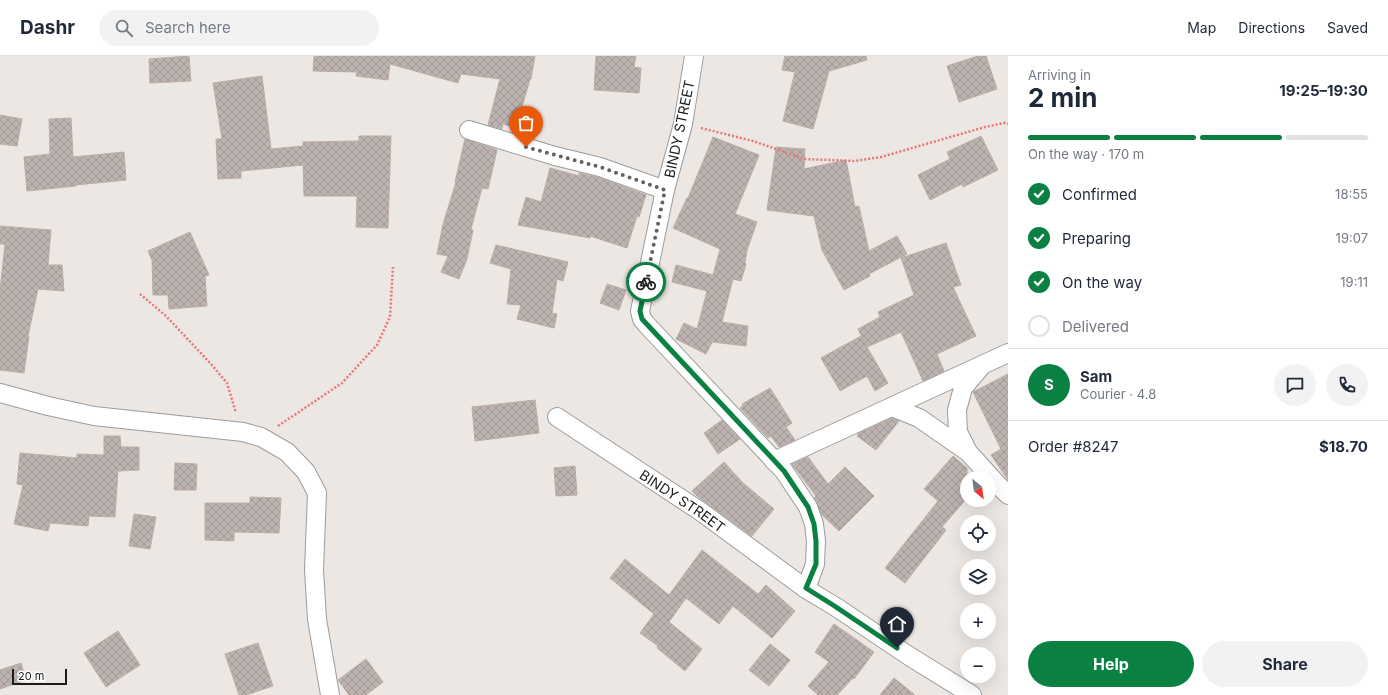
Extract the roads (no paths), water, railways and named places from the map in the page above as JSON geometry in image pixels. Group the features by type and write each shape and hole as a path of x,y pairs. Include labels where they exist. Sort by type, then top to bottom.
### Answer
{"street":[{"name":"BINDY STREET","path":"694,56 683,124 665,190 640,311 642,319 784,471 808,507 814,524 816,564 806,588"},
{"path":"469,130 555,156 600,167 665,190"},
{"path":"774,461 1008,353"},
{"path":"968,452 958,432 957,410 963,388 982,365"},
{"path":"0,393 48,406 94,416 242,432 261,437 287,452 306,472 317,493 314,570 317,619 330,695"},
{"path":"892,406 919,418 968,452 1008,495"},
{"name":"BINDY STREET","path":"557,417 700,511 806,588 909,656 972,695"}]}
